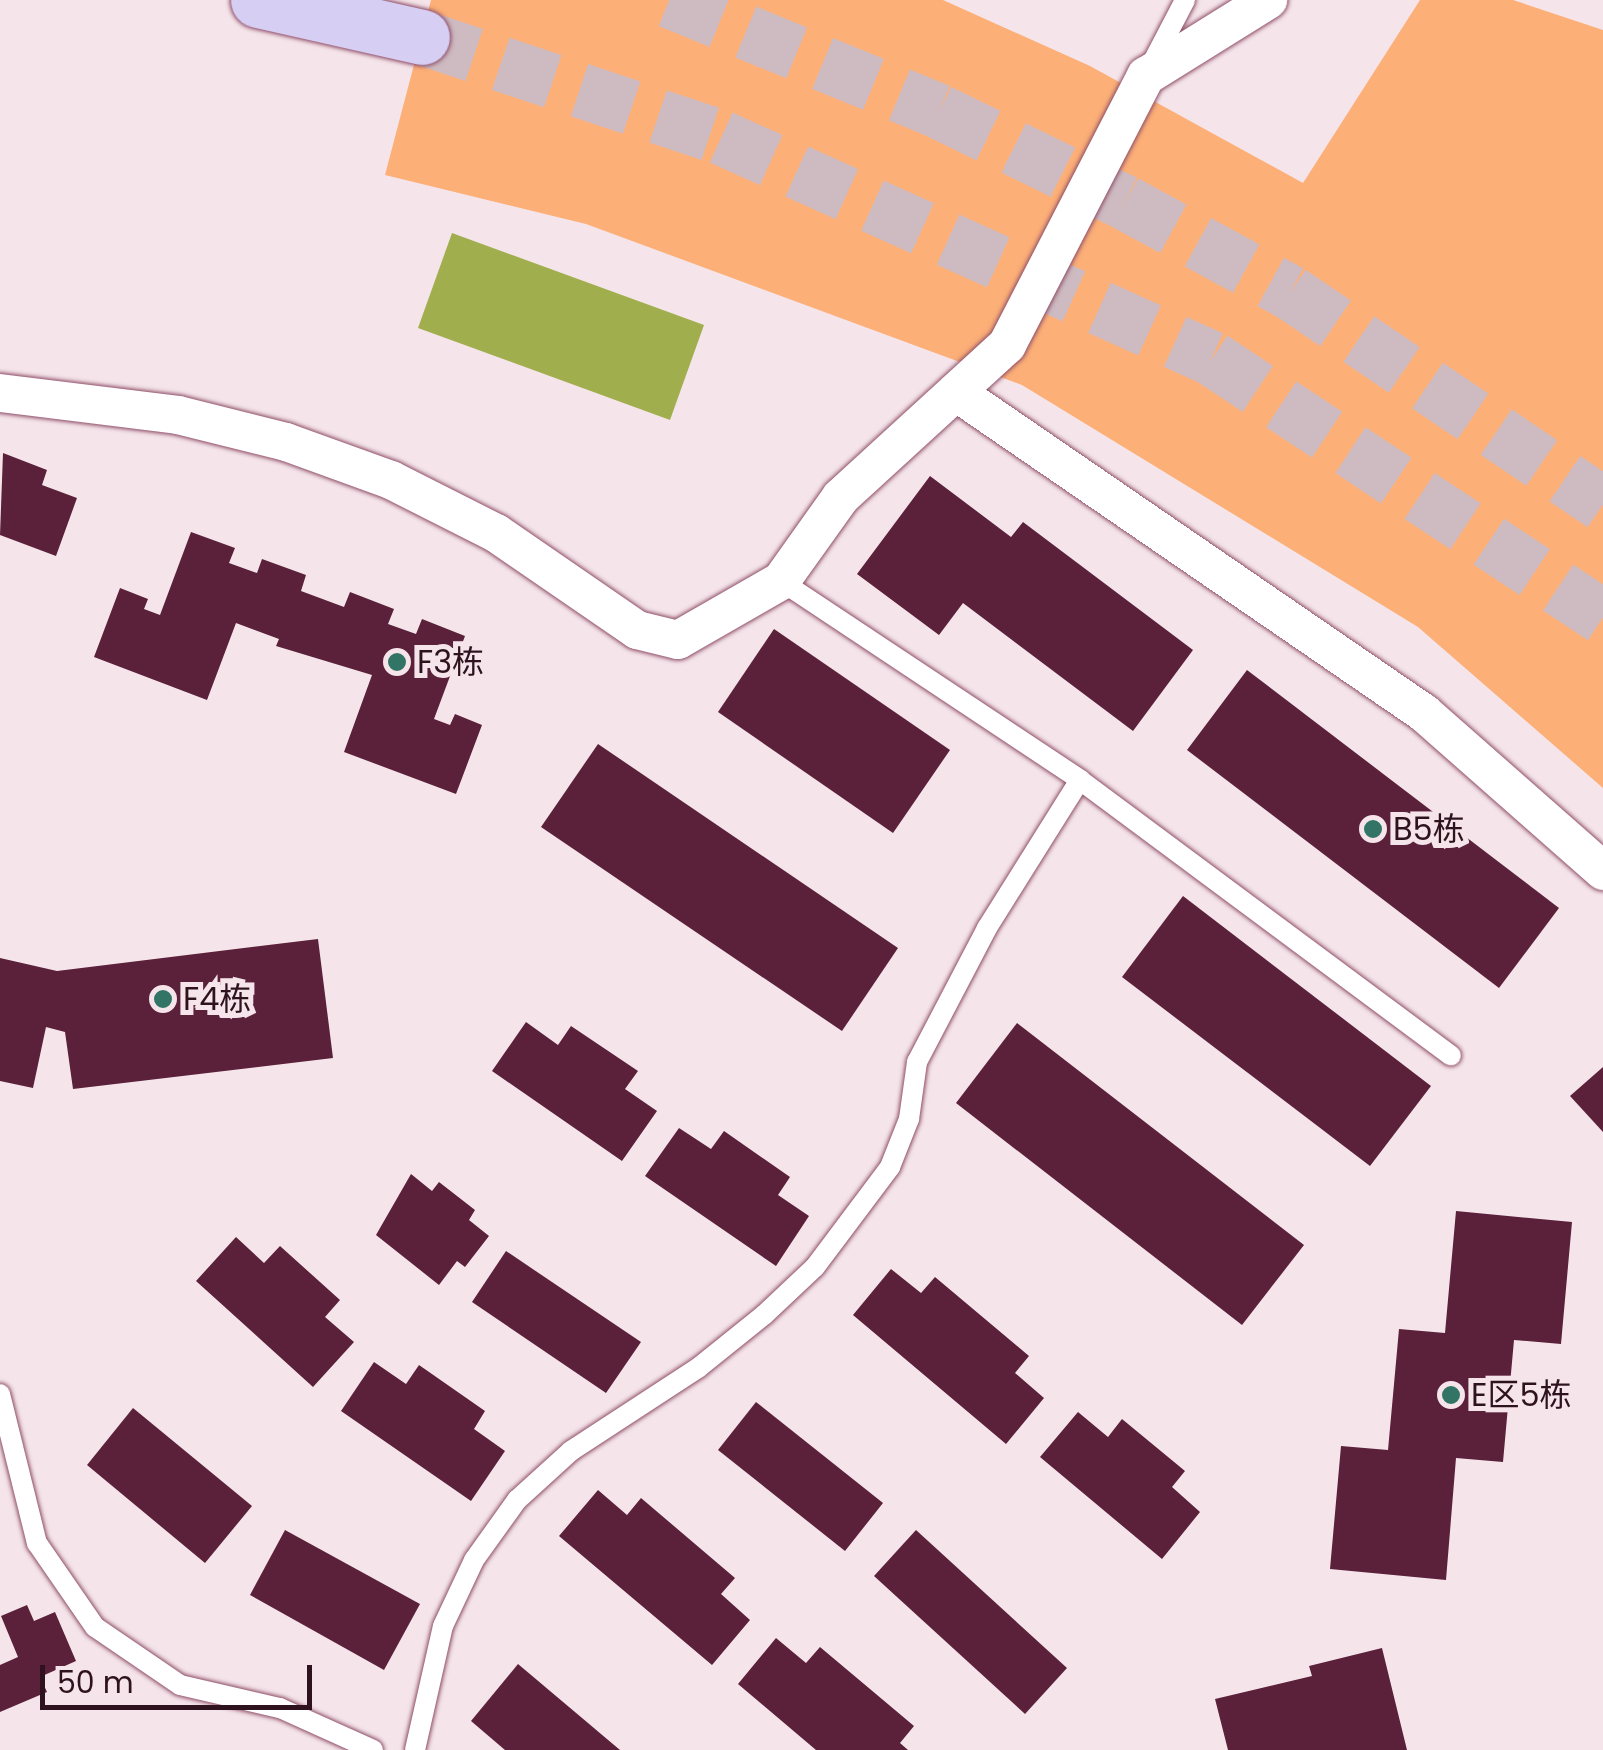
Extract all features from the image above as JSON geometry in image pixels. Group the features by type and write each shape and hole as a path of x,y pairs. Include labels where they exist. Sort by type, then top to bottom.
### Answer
{"highway":[{"path":"258,0 422,37"}],"street":[{"path":"0,393 178,415 356,467 496,533 637,630 678,640 781,581 841,497 1007,345 1146,76 1268,0"},
{"path":"956,392 1424,714 1603,872"}],"lane":[{"path":"1146,76 1185,0"},
{"path":"781,581 1080,780 1451,1056"},
{"path":"415,1750 443,1626 474,1560 517,1500 571,1450 698,1368 816,1268 890,1168 909,1120 918,1062 934,1028 1080,780"},
{"path":"0,1394 20,1494 62,1588 135,1660 180,1685 280,1708 374,1750"},
{"path":"0,1506 20,1494"}],"shaded area":[{"path":"431,0 943,0 1090,66 1303,183 1420,0 1513,0 1603,30 1603,788 1418,627 1022,385 586,224 385,175"},
{"path":"452,233 704,325 670,420 418,328"}],"building":[{"path":"3,453 47,470 42,485 77,498 56,556 0,535"},
{"path":"930,476 1011,537 1023,522 1193,650 1133,731 963,603 939,635 857,574"},
{"name":"F3栋","path":"191,532 235,548 229,563 257,573 262,559 306,575 301,591 344,607 350,592 394,609 388,624 416,634 422,619 465,636 434,719 450,725 455,714 482,725 456,794 344,752 372,675 276,646 279,639 236,623 207,700 94,657 120,588 148,599 144,609 160,615"},
{"path":"774,629 950,750 893,833 718,712"},
{"name":"B5栋","path":"1247,670 1559,908 1499,988 1187,750"},
{"path":"598,744 898,948 842,1031 541,827"},
{"path":"1183,896 1431,1086 1370,1166 1122,977"},
{"name":"F4栋","path":"318,939 333,1058 73,1089 65,1032 46,1027 33,1088 0,1081 0,958 57,971"},
{"path":"526,1022 558,1045 571,1026 638,1071 625,1089 657,1111 622,1161 492,1071"},
{"path":"1017,1023 1304,1245 1242,1325 956,1103"},
{"path":"1603,1067 1603,1132 1570,1096"},
{"path":"679,1128 711,1149 724,1131 790,1177 778,1195 809,1216 776,1266 645,1176"},
{"path":"411,1174 432,1191 439,1182 475,1210 469,1220 489,1236 465,1267 457,1261 439,1285 376,1235"},
{"name":"E区5栋","path":"1456,1211 1572,1222 1561,1344 1514,1340 1503,1462 1456,1458 1446,1580 1330,1569 1341,1446 1388,1450 1399,1329 1445,1333"},
{"path":"236,1237 264,1263 280,1246 340,1300 325,1317 354,1342 313,1387 196,1281"},
{"path":"506,1251 641,1342 606,1393 472,1302"},
{"path":"891,1269 921,1293 935,1277 1029,1356 1015,1373 1044,1398 1006,1444 853,1315"},
{"path":"374,1362 406,1384 419,1365 485,1411 474,1429 505,1451 471,1501 341,1411"},
{"path":"756,1402 883,1503 845,1551 718,1450"},
{"path":"133,1408 252,1506 205,1563 87,1465"},
{"path":"1078,1412 1108,1437 1122,1419 1185,1471 1172,1487 1200,1512 1162,1559 1040,1457"},
{"path":"598,1490 627,1515 641,1498 735,1578 721,1594 750,1620 712,1665 559,1536"},
{"path":"285,1530 420,1604 384,1670 250,1595"},
{"path":"916,1530 1067,1668 1025,1714 874,1576"},
{"path":"27,1605 34,1621 55,1612 76,1661 40,1677 47,1692 0,1712 0,1665 18,1657 1,1616"},
{"path":"776,1638 806,1663 820,1647 914,1726 900,1743 908,1750 816,1750 738,1684"},
{"path":"1382,1648 1407,1750 1228,1750 1215,1699 1312,1676 1309,1666"},
{"path":"518,1664 620,1750 505,1750 471,1721"}],"tunnel":[{"path":"669,0 939,111 1125,202 1290,292 1603,504"},
{"path":"422,37 721,137 1212,358 1603,617"}],"place":[{"name":"F3栋","path":"397,662"},
{"name":"B5栋","path":"1373,829"},
{"name":"F4栋","path":"163,999"},
{"name":"E区5栋","path":"1451,1395"}]}
